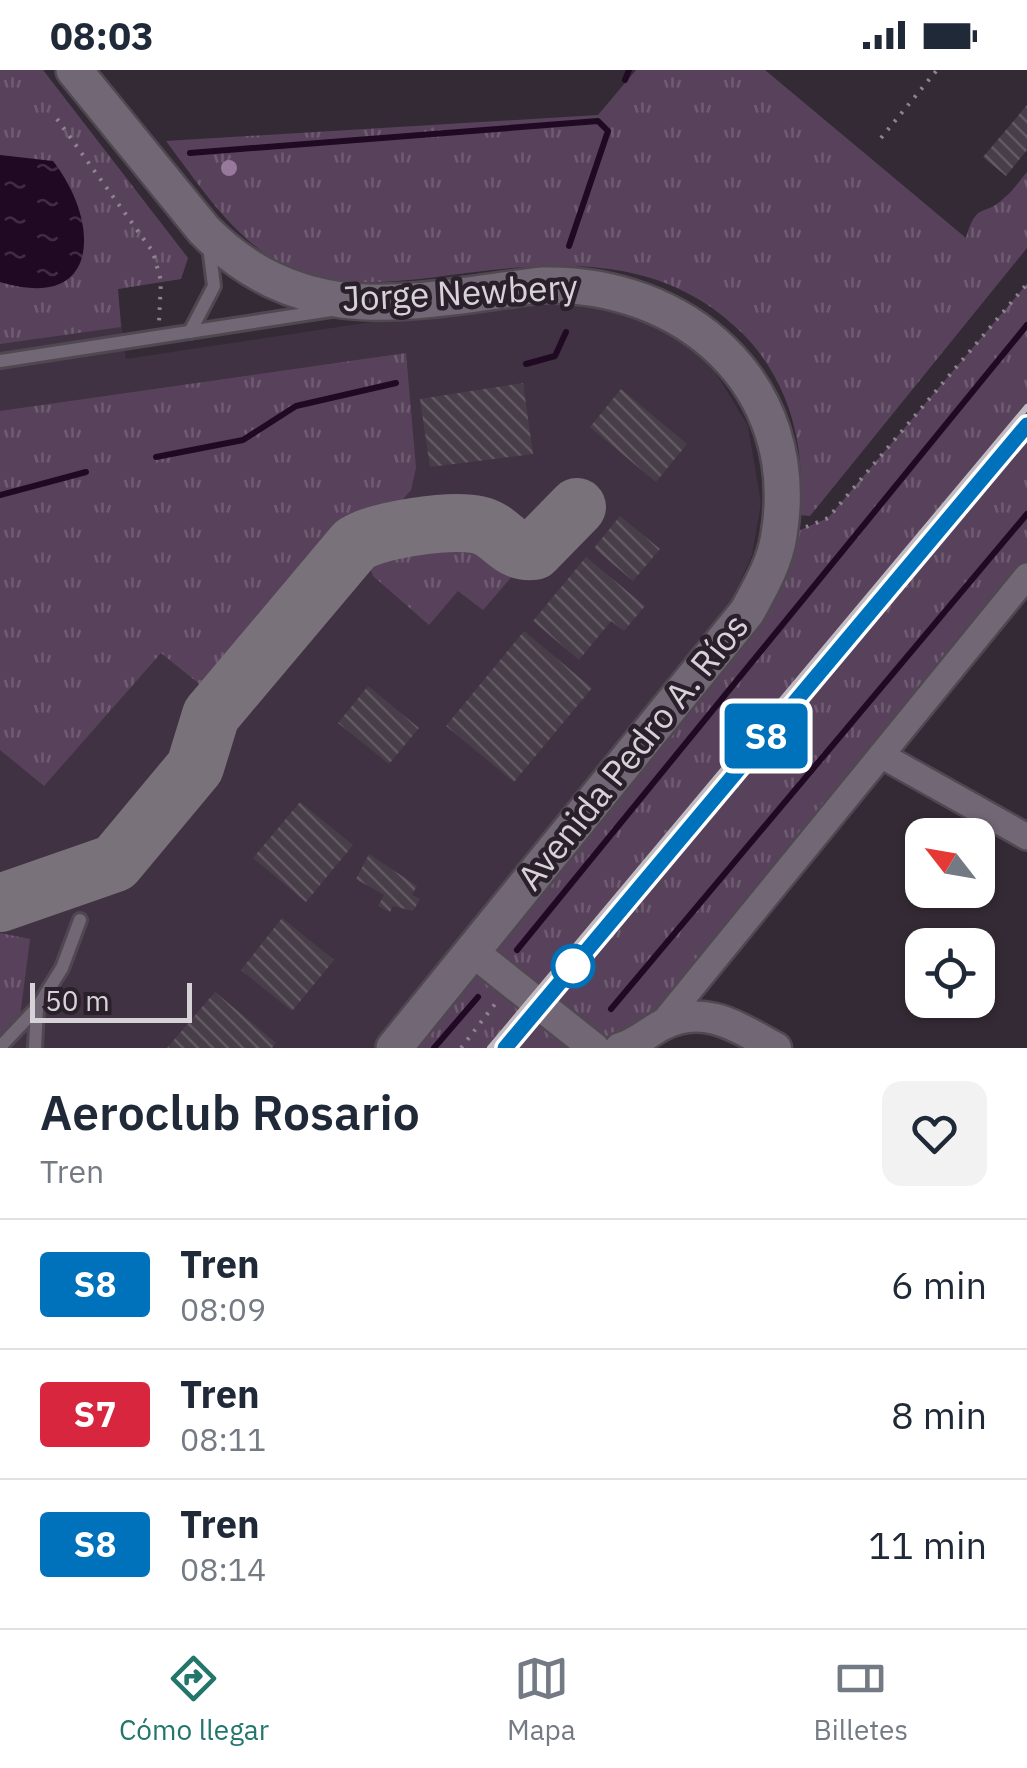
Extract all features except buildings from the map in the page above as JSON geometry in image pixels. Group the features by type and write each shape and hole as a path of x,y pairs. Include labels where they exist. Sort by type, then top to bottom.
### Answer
{"main road":[{"name":"Jorge Newbery","path":"74,70 204,230 251,271 278,285 337,302 368,304 570,284 627,293 680,316 725,352 760,399 782,484 779,538"},
{"name":"Avenida Pedro A. Ríos","path":"394,1048 720,650 747,612 779,538"}],"street":[{"path":"652,1037 1027,576"},
{"path":"882,755 1027,837"},
{"path":"472,951 594,1048"},
{"path":"620,1048 652,1037 681,1017 722,1018 776,1048"}],"lane":[{"path":"190,332 214,286 214,262 204,230"},
{"path":"0,361 368,304"},
{"path":"0,1047 38,1008 62,968 80,920"},
{"path":"35,1048 38,1008"}],"path":[{"path":"882,138 937,70"},
{"path":"57,119 153,252 161,282 161,337"},
{"path":"779,538 828,518 1027,284"},
{"path":"462,1048 510,984"}],"shaded area":[{"path":"0,70 43,70 188,258 181,279 117,289 126,359 543,296 645,314 708,360 748,426 761,503 752,555 731,602 374,1048 0,1048"}],"green space":[{"path":"0,70 43,70 188,258 181,279 118,289 121,327 0,344"},
{"path":"636,70 765,70 966,238 978,214 997,204 1027,172 1027,248 810,516 800,515 797,441 784,395 759,353 710,306 637,274 598,268 518,267 379,282 340,281 303,273 267,255 234,227 166,141 598,115"},
{"path":"1027,284 1027,576 643,1048 394,1048 720,649 779,539 828,518"},
{"path":"406,353 416,468 411,490 392,512 354,523 208,691 161,653 44,786 0,750 0,411"},
{"path":"478,542 514,574 483,610 458,591 429,625 373,576 370,568 386,549"},
{"path":"0,933 30,939 18,1032 0,1048"}],"water":[{"path":"0,155 53,161 68,185 84,234 82,256 74,273 58,285 33,288 0,282"}],"waterway":[{"path":"625,80 629,70"},
{"path":"190,153 598,121 608,131 569,246"},
{"path":"517,950 1027,325"},
{"path":"526,364 555,356 566,332"},
{"path":"156,457 243,440 296,406 396,383"},
{"path":"0,495 86,472"},
{"path":"611,1009 1027,514"},
{"path":"434,1048 478,997"}],"taxiway":[{"path":"0,903 115,863 195,767 211,715 355,544 397,530 467,523 487,528 518,549 534,551 577,507"}],"railway":[{"path":"490,1048 1027,407"}],"train":[{"name":"S8","path":"505,1048 1027,425"}]}
